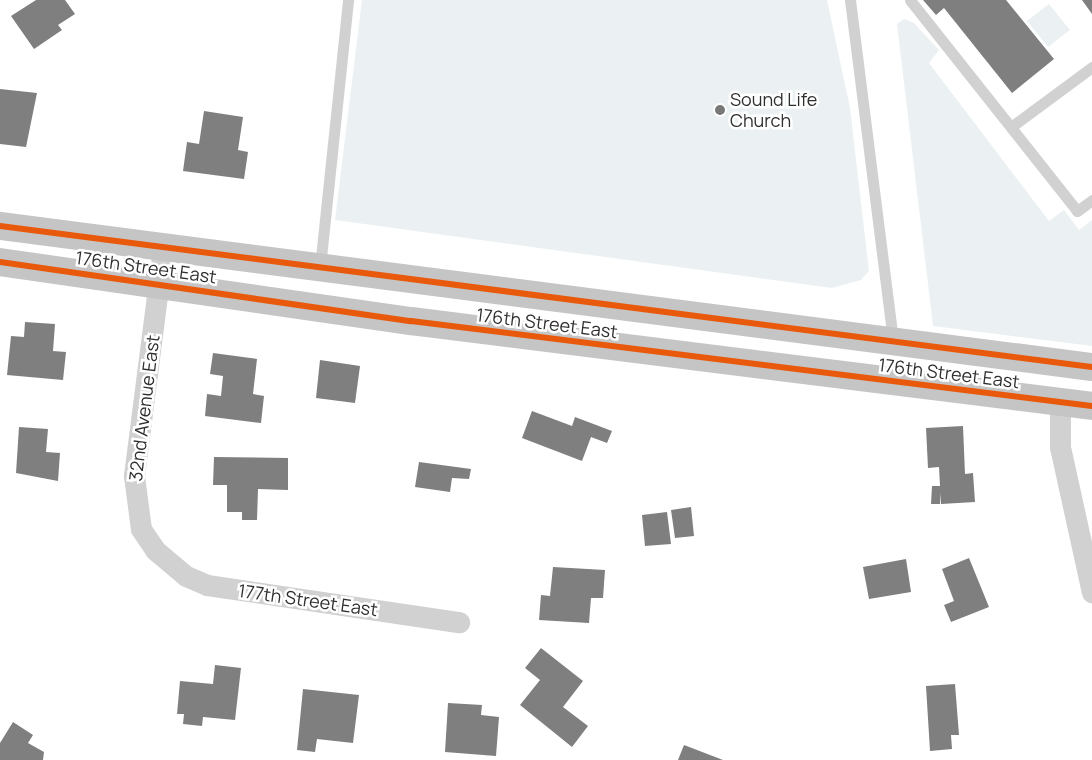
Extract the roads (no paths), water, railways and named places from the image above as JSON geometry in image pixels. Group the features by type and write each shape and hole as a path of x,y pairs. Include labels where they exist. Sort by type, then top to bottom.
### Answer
{"main road":[{"name":"176th Street East","path":"0,226 163,249 1092,367"},
{"name":"176th Street East","path":"0,262 158,283 411,322 1092,406"}],"street":[{"name":"32nd Avenue East","path":"163,249 134,492 141,529 164,559"},
{"path":"1060,402 1060,447 1092,593"},
{"name":"177th Street East","path":"164,559 207,585 459,622"}],"lane":[{"path":"320,269 348,0"},
{"path":"850,0 892,342"},
{"path":"910,0 1077,211 1092,200"},
{"path":"1011,127 1092,67"}],"place":[{"name":"Sound Life Church","path":"720,110"}]}
